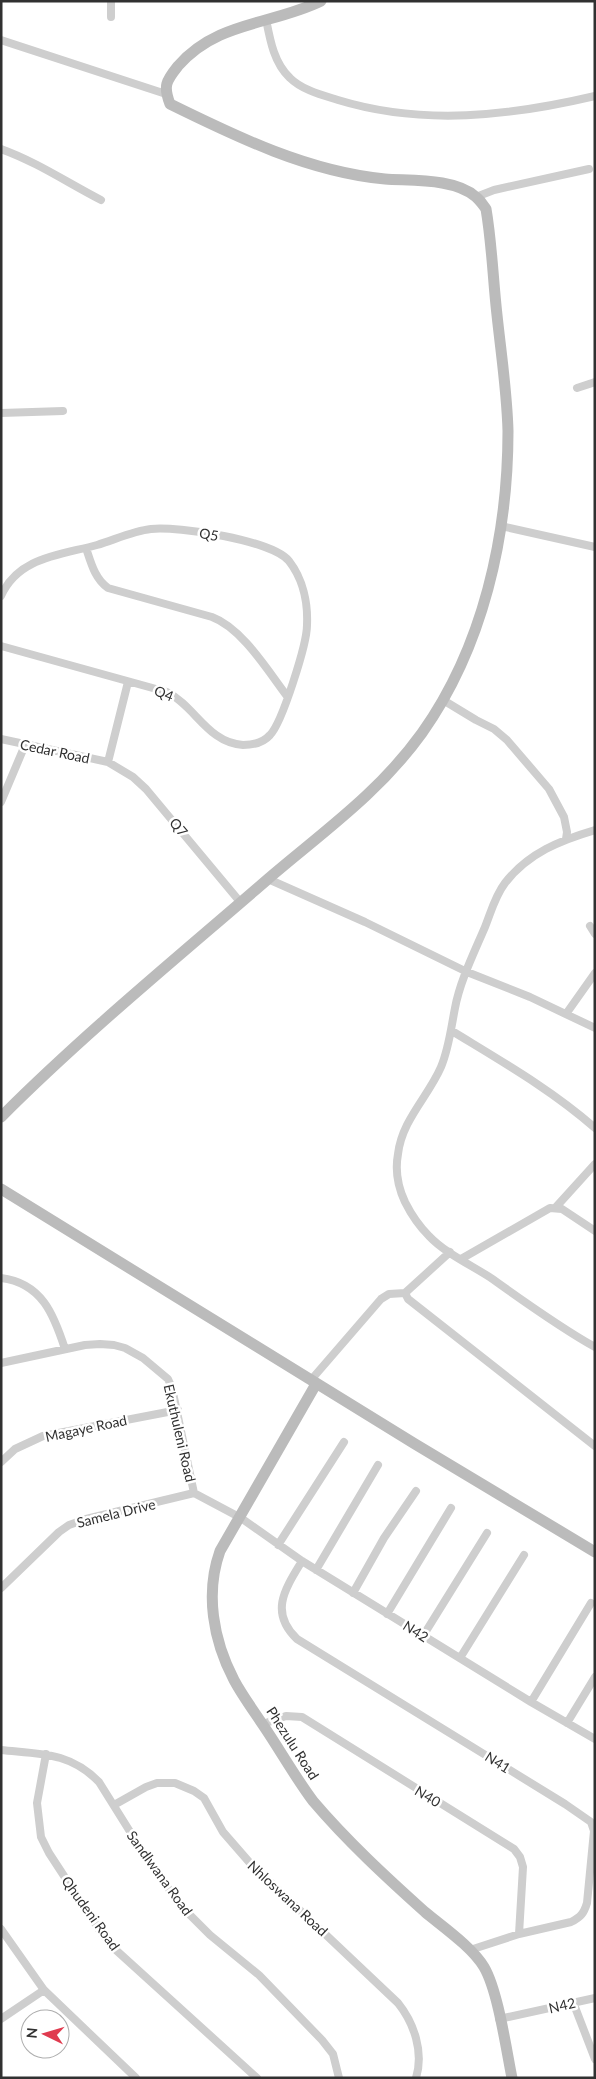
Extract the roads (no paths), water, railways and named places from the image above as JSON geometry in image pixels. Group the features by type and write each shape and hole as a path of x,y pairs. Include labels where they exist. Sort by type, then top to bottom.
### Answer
{"street":[{"path":"111,1 111,17"},
{"path":"1,1117 82,1041 268,879 343,818 377,786 421,734 443,700 470,640 486,594 501,526 507,463 506,396 486,209 476,197 462,188 446,184 352,175 312,164 201,120 170,104 166,94 167,81 184,60 206,41 246,25 321,1"},
{"path":"266,19 270,42 278,62 290,79 324,96 383,112 430,117 485,114 528,109 595,96"},
{"path":"1,40 166,94"},
{"path":"1,150 28,159 101,200"},
{"path":"476,197 494,190 588,170"},
{"path":"577,388 595,382"},
{"path":"1,413 64,411"},
{"path":"501,526 595,547"},
{"name":"Q5","path":"1,596 9,580 24,568 55,556 150,530 175,529 229,537 270,549 284,556 299,578 304,592 307,625 302,653 287,696"},
{"path":"86,548 95,573 108,588 212,617 228,625 261,662 287,696"},
{"name":"Q4","path":"1,646 153,688 174,696 204,726 226,741 242,745 259,743 271,734 287,696"},
{"path":"108,762 128,682"},
{"path":"443,700 494,729 508,740 549,789 564,817 567,832 566,839"},
{"name":"Cedar Road","path":"1,739 108,762"},
{"path":"1,802 25,745"},
{"name":"Q7","path":"108,762 133,777 146,789 241,903"},
{"path":"595,830 552,844 536,855 521,866 505,883 495,899 455,1008 452,1031 441,1067 433,1083 416,1107 403,1134 398,1153 397,1168 401,1192 415,1220 430,1237 595,1347"},
{"path":"268,879 365,922 467,972 530,997 595,1028"},
{"path":"590,926 595,934"},
{"path":"566,1014 595,973"},
{"path":"452,1031 537,1084 577,1112 595,1128"},
{"path":"556,1207 595,1164"},
{"path":"1,1189 595,1552"},
{"path":"461,1259 550,1208 562,1209 595,1231"},
{"path":"314,1382 381,1299 389,1294 405,1293 450,1252"},
{"path":"1,1278 22,1284 46,1304 53,1313 65,1349"},
{"path":"405,1293 414,1303 595,1446"},
{"name":"Ekuthuleni Road","path":"1,1363 65,1349 100,1344 126,1348 143,1358 168,1379 178,1410 194,1493 240,1518"},
{"name":"Phezulu Road","path":"314,1382 240,1518 220,1550 211,1591 212,1607 225,1660 233,1677 301,1784 328,1819 390,1880 470,1950 484,1967 490,1983 512,2078"},
{"name":"Magaye Road","path":"1,1462 15,1449 43,1436 178,1410"},
{"path":"278,1545 344,1442"},
{"path":"316,1570 378,1465"},
{"path":"353,1593 384,1538 416,1491"},
{"name":"Samela Drive","path":"1,1588 69,1525 86,1519 194,1493"},
{"path":"387,1614 451,1508"},
{"name":"N42","path":"240,1518 316,1570 530,1702 595,1739"},
{"path":"423,1636 486,1533"},
{"path":"460,1658 524,1555"},
{"name":"N41","path":"302,1561 284,1589 282,1597 282,1620 286,1629 297,1638 566,1804 592,1822 594,1831 587,1903 584,1912 572,1922 519,1934 470,1950"},
{"path":"530,1702 591,1603"},
{"path":"567,1723 595,1677"},
{"name":"N40","path":"263,1724 286,1716 302,1717 514,1849 520,1857 523,1867 519,1934"},
{"name":"Sandlwana Road","path":"1,1750 46,1754 68,1760 89,1772 99,1782 145,1856 182,1906 210,1935 258,1975 322,2040 333,2054 339,2078"},
{"name":"Qhudeni Road","path":"46,1754 37,1803 41,1837 49,1853 102,1934 117,1951 256,2078"},
{"name":"Nhloswana Road","path":"114,1805 146,1787 165,1782 184,1785 204,1798 223,1832 250,1863 398,2002 408,2015 414,2030 419,2069 416,2078"},
{"path":"1,1929 44,1990 136,2078"},
{"path":"1,2019 44,1990"},
{"name":"N42","path":"499,2019 595,1998"},
{"path":"573,2002 595,2058"}]}
